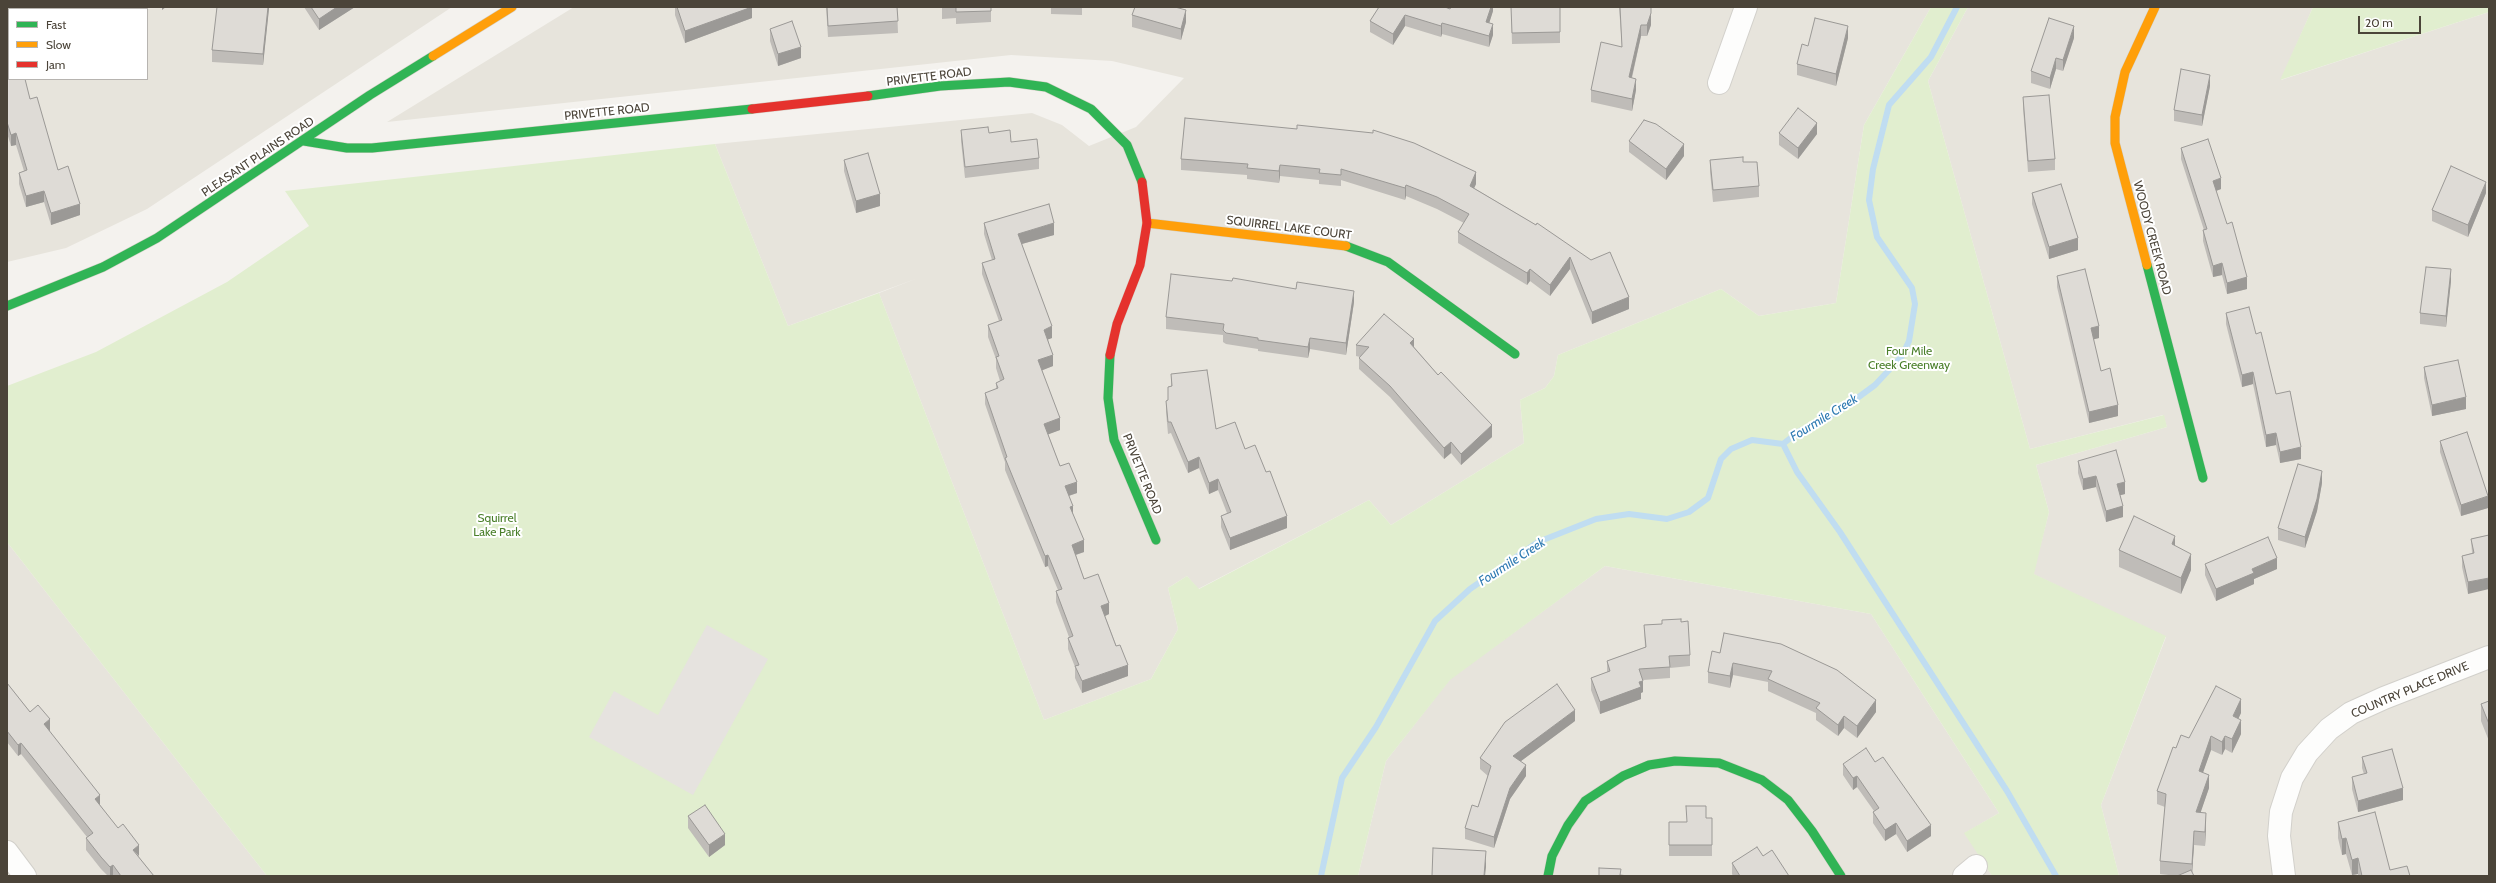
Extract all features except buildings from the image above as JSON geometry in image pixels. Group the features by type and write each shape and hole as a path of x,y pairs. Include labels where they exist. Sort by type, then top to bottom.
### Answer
{"street":[{"name":"PLEASANT PLAINS ROAD","path":"7,306 103,267 157,238 304,141 370,95 512,7"},
{"path":"1719,83 1746,7"},
{"name":"WOODY CREEK ROAD","path":"2155,7 2125,72 2115,117 2115,143 2203,478"},
{"name":"PRIVETTE ROAD","path":"304,141 347,148 372,148 642,119 791,106 940,86 1009,82 1046,87 1091,109 1127,145 1144,187 1148,223 1140,265 1117,324 1109,359 1108,398 1114,440 1156,540"},
{"name":"SQUIRREL LAKE COURT","path":"1148,223 1350,246 1388,262 1515,354"},
{"name":"COUNTRY PLACE DRIVE","path":"2284,876 2279,836 2281,812 2292,778 2306,753 2329,729 2351,713 2384,698 2489,657"},
{"path":"1548,876 1552,856 1562,837 1585,801 1624,776 1649,765 1675,760 1718,763 1762,780 1788,800 1812,831 1841,876"},
{"path":"7,852 21,875"}],"shaded area":[{"path":"7,7 452,7 147,209 66,248 7,262"},
{"path":"574,7 1931,7 1864,125 1836,303 1759,316 1721,289 1558,355 1554,376 1545,388 1520,400 1524,443 1391,525 1369,500 1198,589 1187,576 1168,588 1178,629 1151,679 1044,720 879,293 918,278 788,326 715,144 1032,113 1062,125 1089,146 1136,127 1184,78 1112,61 1011,55 387,122"},
{"path":"1968,7 2313,7 2281,80 2489,12 2489,876 2119,876 2101,805 2166,637 2033,574 2049,512 2036,465 2167,427 2163,415 2030,449 1928,81"},
{"path":"7,542 267,876 7,876"},
{"path":"1605,566 1871,614 1999,813 1965,833 1992,876 1358,876 1386,761 1450,679"},
{"path":"707,625 768,659 693,795 589,737 614,691 658,715"}],"green space":[{"name":"Squirrel Lake Park","path":"1931,7 1968,7 1928,81 2030,449 2164,415 2167,427 2036,465 2049,512 2034,574 2166,636 2101,805 2119,876 1992,876 1964,833 1999,813 1871,614 1605,566 1450,680 1386,761 1358,876 267,876 7,542 7,386 96,352 227,282 309,226 285,191 715,144 788,326 879,293 1044,720 1151,679 1178,629 1168,588 1187,576 1199,589 1369,500 1391,525 1524,443 1520,400 1545,388 1554,376 1558,355 1721,289 1759,316 1836,303 1864,125"},
{"path":"2313,7 2489,7 2489,12 2280,80"}],"waterway":[{"name":"Fourmile Creek","path":"1321,876 1342,778 1376,727 1435,621 1470,589 1538,542 1596,519 1629,514 1667,519 1689,512 1708,498 1721,459 1731,449 1752,440 1783,444 1798,432 1841,410 1875,385 1902,356 1909,341 1915,304 1912,288 1877,237 1869,200 1873,169 1889,105 1931,57 1957,7"},
{"path":"1783,444 1797,472 1840,532 2007,791 2056,876"}],"traffic: fast":[{"path":"7,306 103,267 157,238 370,95 433,56"},
{"path":"868,96 940,86 1009,82 1046,87 1091,109 1127,145 1142,182"},
{"path":"304,141 347,148 372,148 752,109"},
{"path":"1346,246 1388,262 1515,354"},
{"path":"2147,265 2203,478"},
{"path":"1110,355 1108,398 1114,440 1156,540"},
{"path":"1548,876 1552,856 1568,825 1585,801 1623,776 1649,765 1675,761 1719,763 1762,780 1788,800 1812,831 1841,876"}],"traffic: slow":[{"path":"433,56 512,7"},
{"path":"2147,265 2115,143 2115,117 2125,72 2155,7"},
{"path":"1147,223 1346,246"}],"traffic: jam":[{"path":"752,109 868,96"},
{"path":"1110,355 1117,324 1140,265 1147,223 1142,182"}],"park label":[{"name":"Four Mile Creek Greenway","path":"1909,358"}]}
